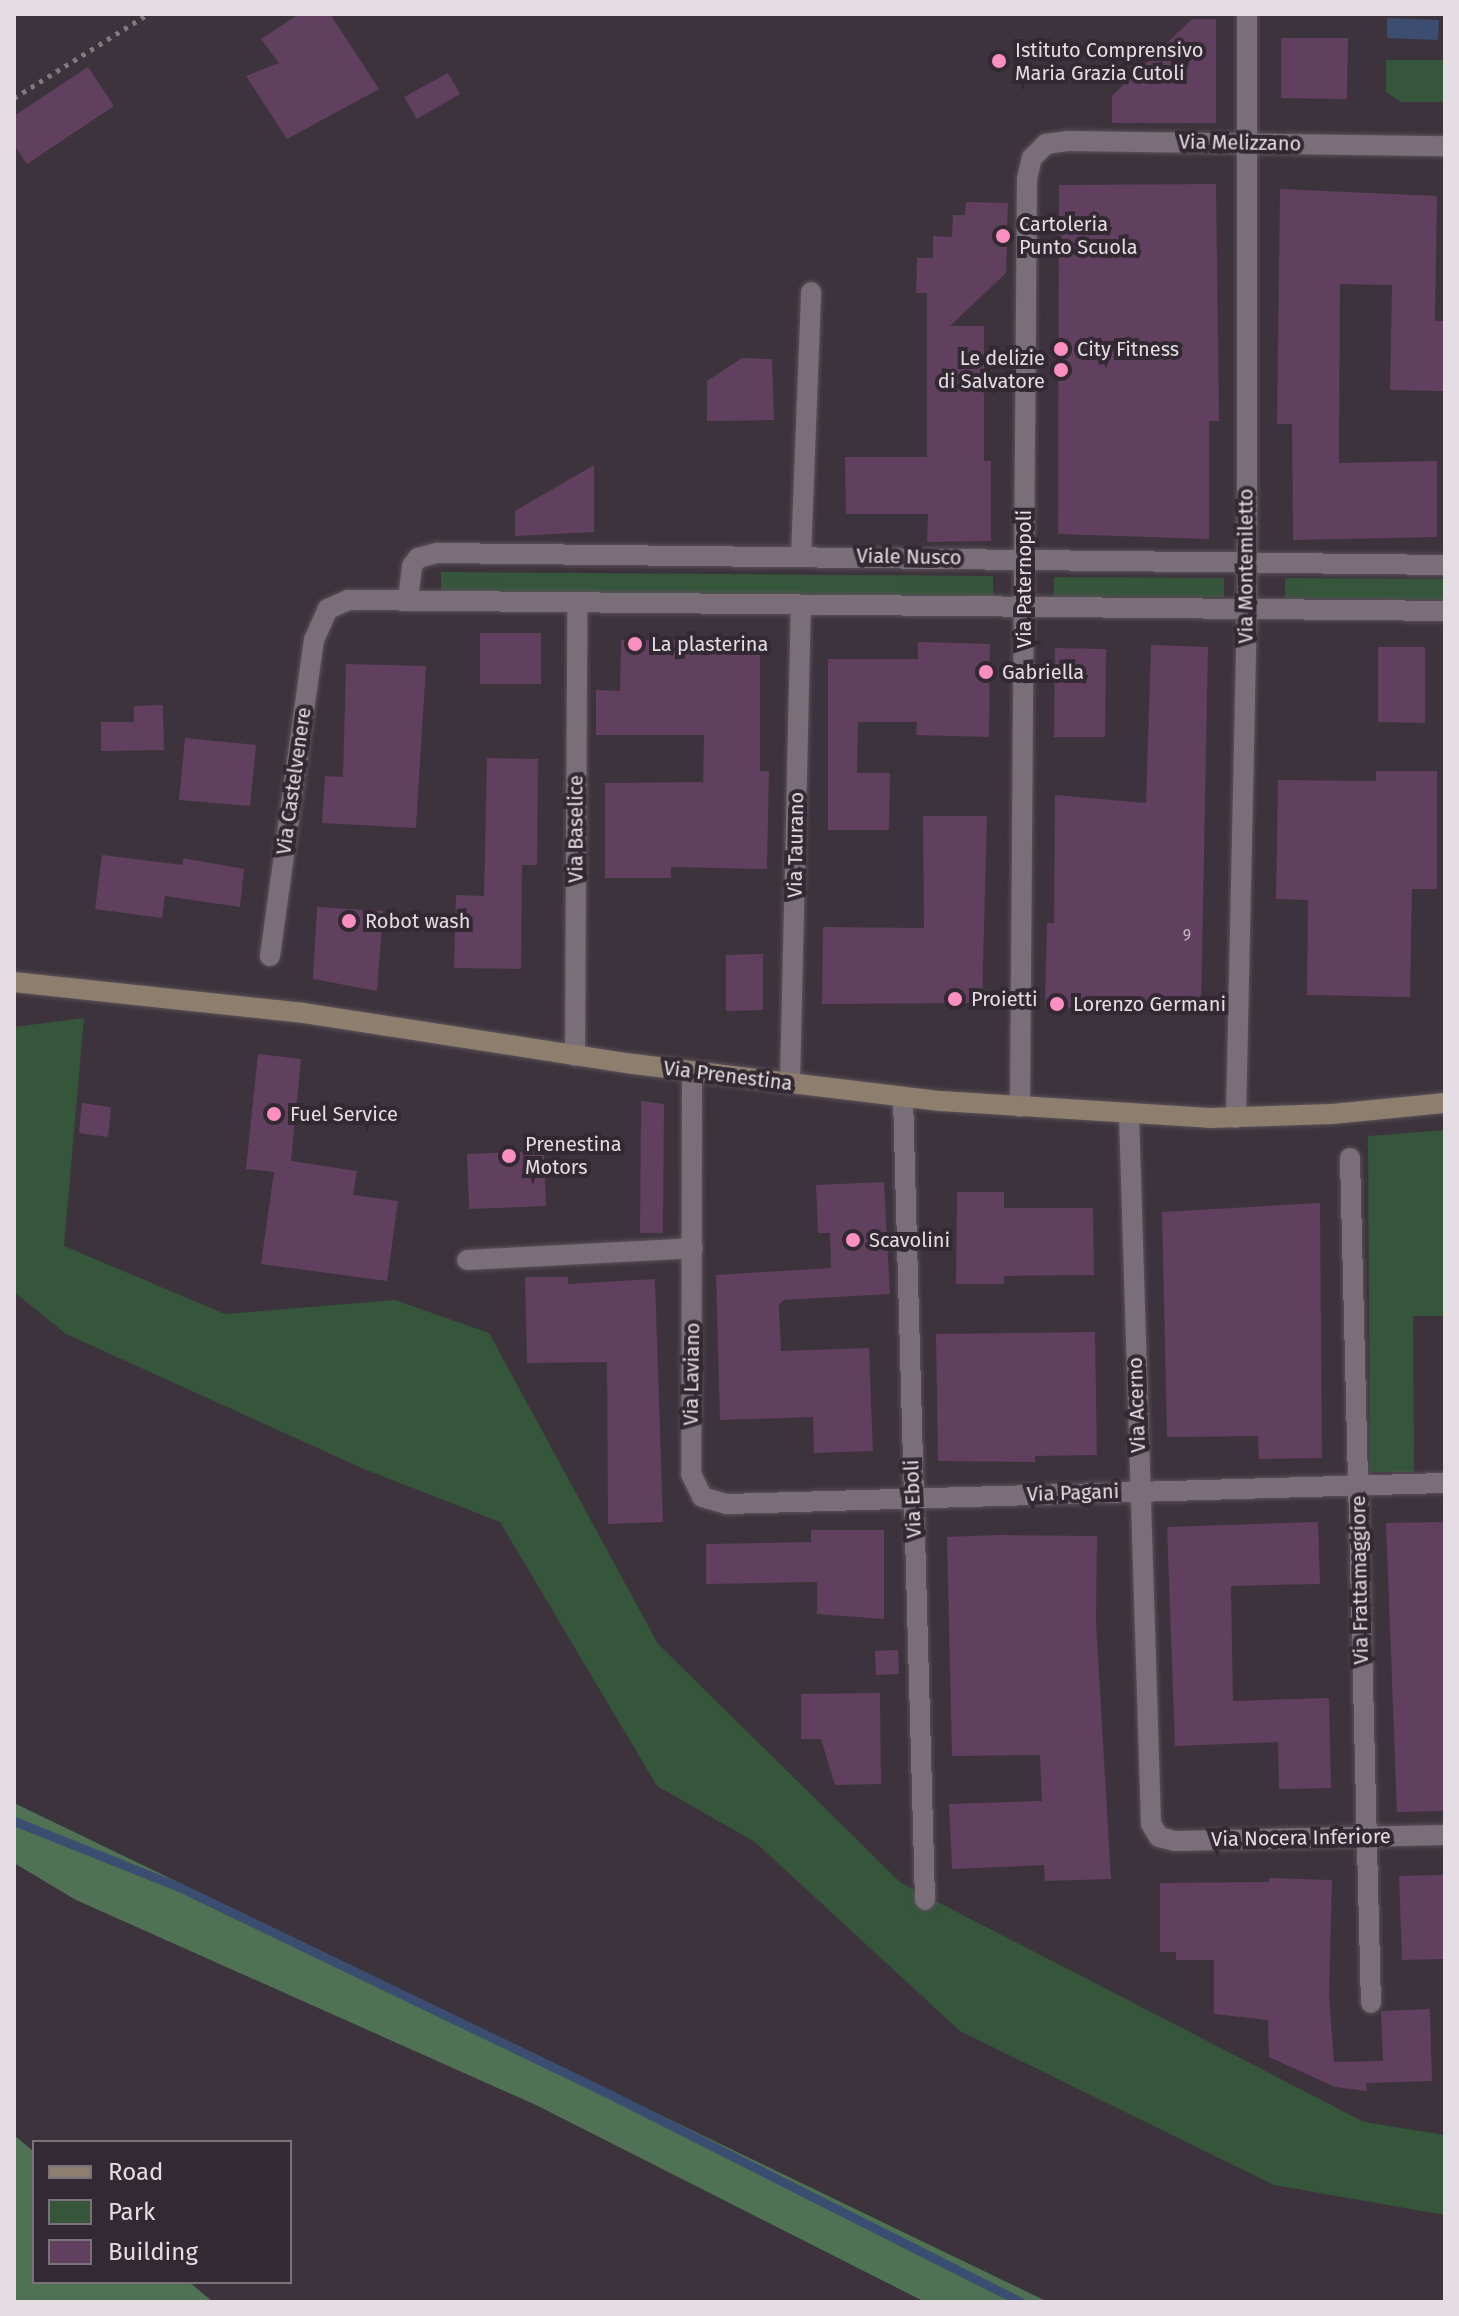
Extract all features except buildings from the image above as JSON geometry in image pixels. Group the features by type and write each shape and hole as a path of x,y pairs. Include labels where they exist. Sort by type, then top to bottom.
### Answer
{"main road":[{"name":"Via Prenestina","path":"14,982 303,1013 692,1072 903,1097 1020,1107 1129,1115 1236,1118 1445,1103"}],"street":[{"name":"Via Montemiletto","path":"1236,1118 1247,607 1247,14"},
{"name":"Via Melizzano","path":"1037,149 1067,141 1445,146"},
{"name":"Via Paternopoli","path":"1020,1107 1027,179 1037,149"},
{"path":"801,556 811,292"},
{"name":"Viale Nusco","path":"408,599 412,566 418,558 437,553 1445,565"},
{"path":"408,599 1445,611"},
{"name":"Via Castelvenere","path":"270,956 314,640 328,609 348,600 408,599"},
{"name":"Via Baselice","path":"575,1056 577,603"},
{"name":"Via Taurano","path":"790,1084 801,605"},
{"name":"Via Laviano","path":"692,1072 691,1474 702,1497"},
{"name":"Via Eboli","path":"903,1097 925,1900"},
{"name":"Via Acerno","path":"1129,1115 1150,1819 1159,1837"},
{"name":"Via Frattamaggiore","path":"1350,1158 1371,2003"},
{"path":"467,1260 693,1248"},
{"name":"Via Pagani","path":"702,1497 727,1504 1445,1483"},
{"name":"Via Nocera Inferiore","path":"1159,1837 1175,1841 1445,1835"}],"path":[{"path":"14,98 148,14"}],"green space":[{"path":"1386,60 1445,60 1445,102 1401,102 1386,92"},
{"path":"441,572 993,576 993,596 441,592"},
{"path":"1054,577 1224,578 1224,597 1054,596"},
{"path":"1285,578 1445,579 1445,600 1285,598"},
{"path":"84,1018 64,1246 225,1314 395,1300 489,1333 658,1644 901,1883 1364,2122 1445,2135 1445,2215 1274,2185 960,2031 755,1842 657,1786 500,1522 364,1469 66,1334 14,1292 14,1027"},
{"path":"1445,1130 1445,1316 1413,1316 1414,1472 1370,1472 1368,1136"},
{"path":"14,1803 1048,2302 925,2302 536,2105 76,1900 14,1863"},
{"path":"14,2135 32,2150 32,2284 191,2284 213,2302 14,2302"}],"water":[{"path":"1387,18 1439,20 1438,40 1387,38"}],"waterway":[{"path":"14,1821 179,1887 617,2098 1021,2302"}],"place":[{"name":"Istituto Comprensivo Maria Grazia Cutoli","path":"999,61"},
{"name":"Cartoleria Punto Scuola","path":"1003,236"},
{"name":"City Fitness","path":"1061,349"},
{"name":"Le delizie di Salvatore","path":"1061,370"},
{"name":"La plasterina","path":"635,644"},
{"name":"Gabriella","path":"986,672"},
{"name":"Robot wash","path":"349,921"},
{"name":"Proietti","path":"955,999"},
{"name":"Lorenzo Germani","path":"1057,1004"},
{"name":"Fuel Service","path":"274,1114"},
{"name":"Prenestina Motors","path":"509,1156"},
{"name":"Scavolini","path":"853,1240"}]}
